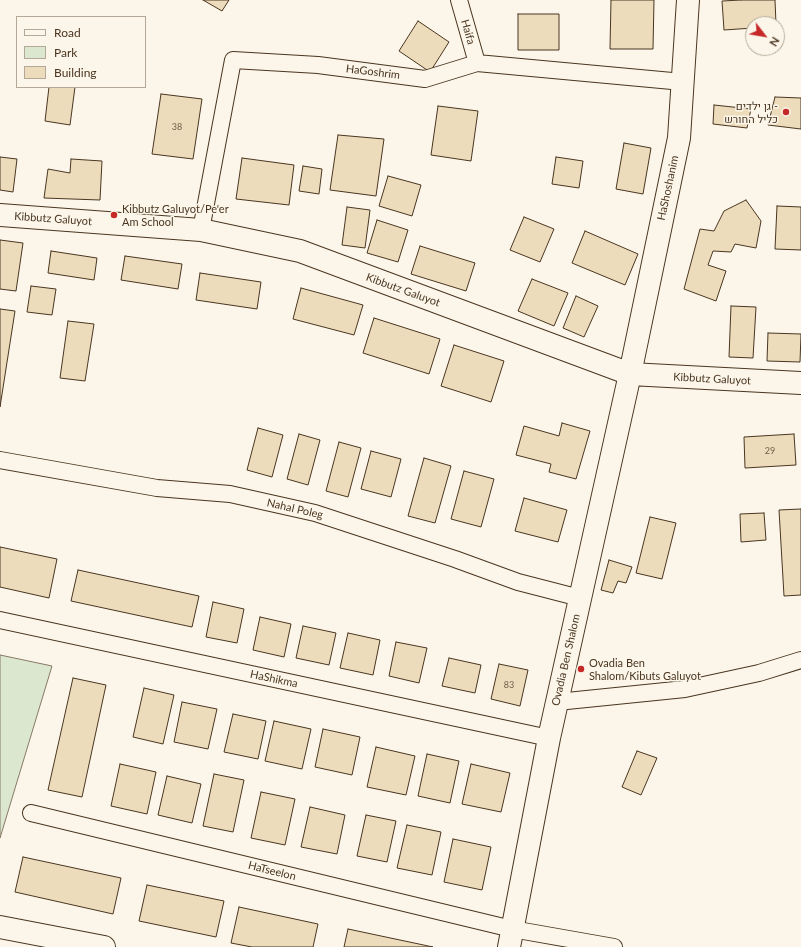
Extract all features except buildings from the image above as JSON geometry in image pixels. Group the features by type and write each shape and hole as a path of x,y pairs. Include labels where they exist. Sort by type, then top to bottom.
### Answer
{"street":[{"name":"Haifa","path":"459,0 477,63"},
{"name":"HaShoshanim","path":"630,374 678,138 688,0"},
{"name":"HaGoshrim","path":"201,230 233,60 318,65 425,79 477,63 683,82"},
{"name":"Kibbutz Galuyot","path":"0,215 201,230 300,252 630,374 801,383"},
{"name":"Ovadia Ben Shalom","path":"510,938 549,738 630,374"},
{"name":"Nahal Poleg","path":"0,460 158,488 230,494 315,512 455,559 518,582 580,598"},
{"name":"HaShikma","path":"0,620 549,738"},
{"path":"557,702 685,689 759,673 801,660"},
{"name":"HaTseelon","path":"31,813 510,938 614,947"},
{"path":"0,927 104,947"}],"green space":[{"path":"0,655 52,666 0,838"}],"place":[{"name":"גן ילדים - כליל החורש","path":"786,112"},
{"name":"Kibbutz Galuyot/Pe'er Am School","path":"114,215"},
{"name":"Ovadia Ben Shalom/Kibuts Galuyot","path":"581,669"}]}
